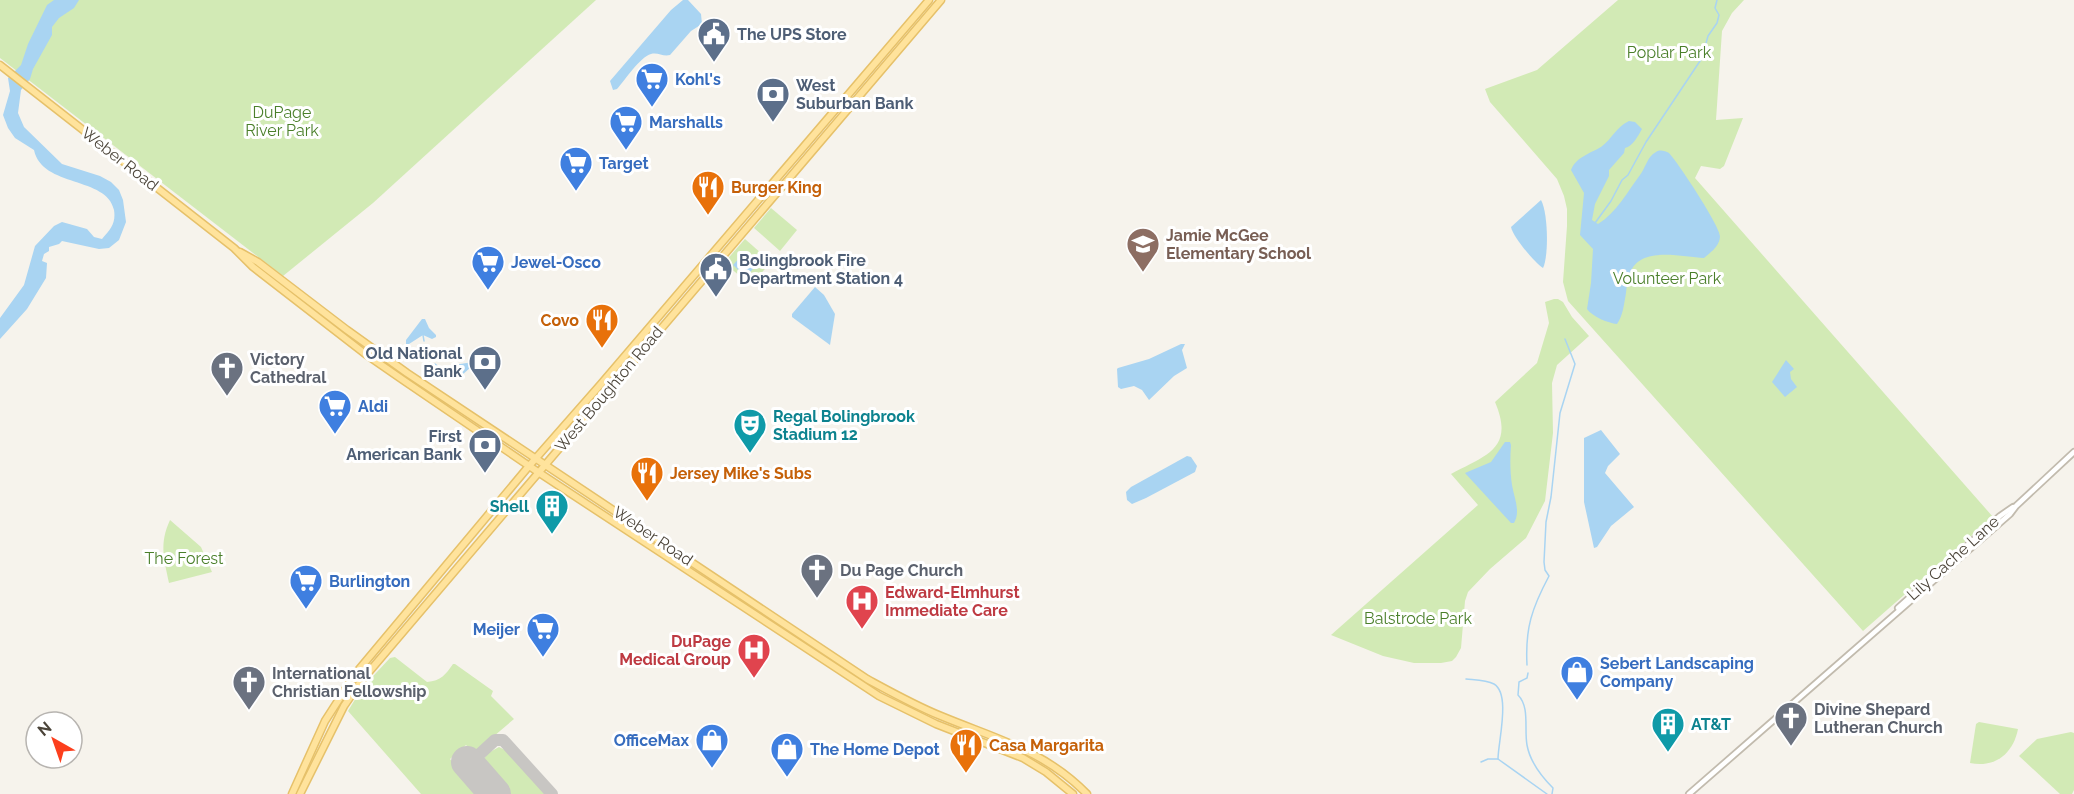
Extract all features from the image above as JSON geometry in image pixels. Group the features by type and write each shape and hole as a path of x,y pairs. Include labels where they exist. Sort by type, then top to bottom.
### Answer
{"main road":[{"name":"West Boughton Road","path":"291,794 341,694 529,466 929,0"},
{"name":"West Boughton Road","path":"300,794 344,706 362,680 941,0"},
{"name":"Weber Road","path":"0,65 364,353 529,466 879,696 936,724 1023,758 1046,772 1073,794"},
{"name":"Weber Road","path":"234,248 258,262 407,373 867,679 940,716 1021,746 1065,774 1087,794"},
{"path":"619,524 623,523 643,535 649,533"}],"street":[{"name":"Lily Cache Lane","path":"1689,794 1894,614 1903,602 2000,516 2016,506 2074,452"}],"green space":[{"name":"DuPage River Park","path":"0,0 596,0 373,203 283,276 0,58"},
{"name":"Volunteer Park","path":"1618,0 1744,0 1732,13 1722,31 1716,120 1743,118 1724,166 1720,169 1701,166 1695,178 1993,517 1863,631 1568,301 1563,282 1567,226 1564,196 1557,179 1490,102 1485,89 1537,70"},
{"path":"771,208 797,230 780,251 754,228"},
{"path":"745,239 771,262 751,285 724,263"},
{"name":"Balstrode Park","path":"1554,299 1563,302 1572,317 1589,336 1557,365 1552,383 1553,433 1545,501 1526,538 1490,569 1468,592 1465,601 1461,648 1456,657 1452,661 1441,663 1414,663 1383,656 1331,635 1478,505 1451,474 1486,455 1499,440 1500,418 1495,402 1537,363 1549,323 1545,302"},
{"name":"The Forest","path":"170,520 201,547 212,572 169,583 164,558 164,536"},
{"path":"395,657 427,682 440,679 455,664 493,691 491,696 514,719 474,753 466,745 450,759 483,794 421,794 348,711 362,688 390,658"},
{"path":"1979,722 2018,729 2012,746 1995,761 1970,763 1976,724"},
{"path":"2074,733 2074,790 2072,794 2060,794 2019,756 2037,739"},
{"path":"499,747 509,752 547,794 509,794 481,763 488,753"}],"water":[{"path":"54,0 79,0 74,8 59,18 52,27 52,35 30,79 21,90 18,113 24,127 62,164 100,176 119,190 126,222 119,240 109,248 99,249 62,241 49,247 42,261 47,263 46,278 27,309 0,339 0,318 24,285 35,246 54,226 62,222 87,229 94,237 102,239 114,219 114,210 109,199 88,186 49,171 39,162 34,150 15,138 3,115 10,91 8,78 21,65 28,44 47,5"},
{"path":"683,0 688,0 701,14 702,24 691,31 670,55 647,56 617,89 613,90 610,81 671,10"},
{"path":"1629,121 1635,122 1642,129 1609,170 1609,176 1595,204 1592,220 1598,224 1610,214 1653,154 1662,151 1669,153 1689,180 1713,220 1720,240 1704,258 1664,255 1644,258 1636,263 1629,276 1623,310 1617,324 1593,315 1587,309 1593,249 1580,235 1584,193 1571,170 1580,159 1601,147"},
{"path":"1541,200 1547,234 1543,268 1524,249 1511,227"},
{"path":"746,251 759,262 746,277 733,265"},
{"path":"815,287 824,295 835,314 830,345 792,317 792,314"},
{"path":"422,319 425,319 436,337 432,339 423,335 406,344 406,340"},
{"path":"1185,344 1182,350 1187,368 1174,376 1149,400 1142,390 1134,386 1121,389 1118,387 1118,368 1149,359"},
{"path":"1786,360 1794,369 1790,372 1791,379 1797,387 1785,397 1772,382"},
{"path":"473,362 474,364 458,379 439,369 441,367"},
{"path":"1601,430 1620,454 1608,466 1605,473 1634,507 1611,526 1594,548 1584,502 1584,438"},
{"path":"1505,442 1510,442 1511,445 1511,475 1517,509 1514,523 1511,523 1465,473 1491,462"},
{"path":"1187,456 1191,457 1197,466 1195,472 1132,504 1127,500 1126,492 1131,487"}],"waterway":[{"path":"1595,223 1702,58 1708,36 1717,23 1719,15 1715,8 1717,0"},
{"path":"423,335 424,341"},
{"path":"1527,665 1527,640 1531,619 1549,576 1544,562 1546,522 1560,413 1575,364 1565,339"},
{"path":"435,364 440,368"},
{"path":"1528,673 1527,678 1519,682 1518,695 1524,706 1527,745 1537,768 1553,788 1552,794"},
{"path":"1466,679 1491,683 1499,689 1503,708 1498,759"},
{"path":"1481,762 1498,759 1547,794"}],"taxiway":[{"path":"469,764 495,740 503,740 552,794"}],"runway":[{"path":"467,762 495,794"}],"place":[{"name":"The UPS Store","path":"714,63"},
{"name":"Kohl's","path":"652,108"},
{"name":"West Suburban Bank","path":"773,123"},
{"name":"Marshalls","path":"626,151"},
{"name":"Target","path":"576,192"},
{"name":"Burger King","path":"708,216"},
{"name":"Jamie McGee Elementary School","path":"1143,273"},
{"name":"Jewel-Osco","path":"488,291"},
{"name":"Bolingbrook Fire Department Station 4","path":"716,298"},
{"name":"Covo","path":"602,349"},
{"name":"Old National Bank","path":"485,391"},
{"name":"Victory Cathedral","path":"227,397"},
{"name":"Aldi","path":"335,435"},
{"name":"Regal Bolingbrook Stadium 12","path":"750,454"},
{"name":"First American Bank","path":"485,474"},
{"name":"Jersey Mike's Subs","path":"647,502"},
{"name":"Shell","path":"552,535"},
{"name":"Du Page Church","path":"817,599"},
{"name":"Burlington","path":"306,610"},
{"name":"Edward-Elmhurst Immediate Care","path":"862,630"},
{"name":"Meijer","path":"543,658"},
{"name":"DuPage Medical Group","path":"754,679"},
{"name":"Sebert Landscaping Company","path":"1577,701"},
{"name":"International Christian Fellowship","path":"249,711"},
{"name":"Divine Shepard Lutheran Church","path":"1791,747"},
{"name":"AT&T","path":"1668,753"},
{"name":"OfficeMax","path":"712,769"},
{"name":"Casa Margarita","path":"966,774"},
{"name":"The Home Depot","path":"787,778"}],"park label":[{"name":"Poplar Park","path":"1669,52"}]}
